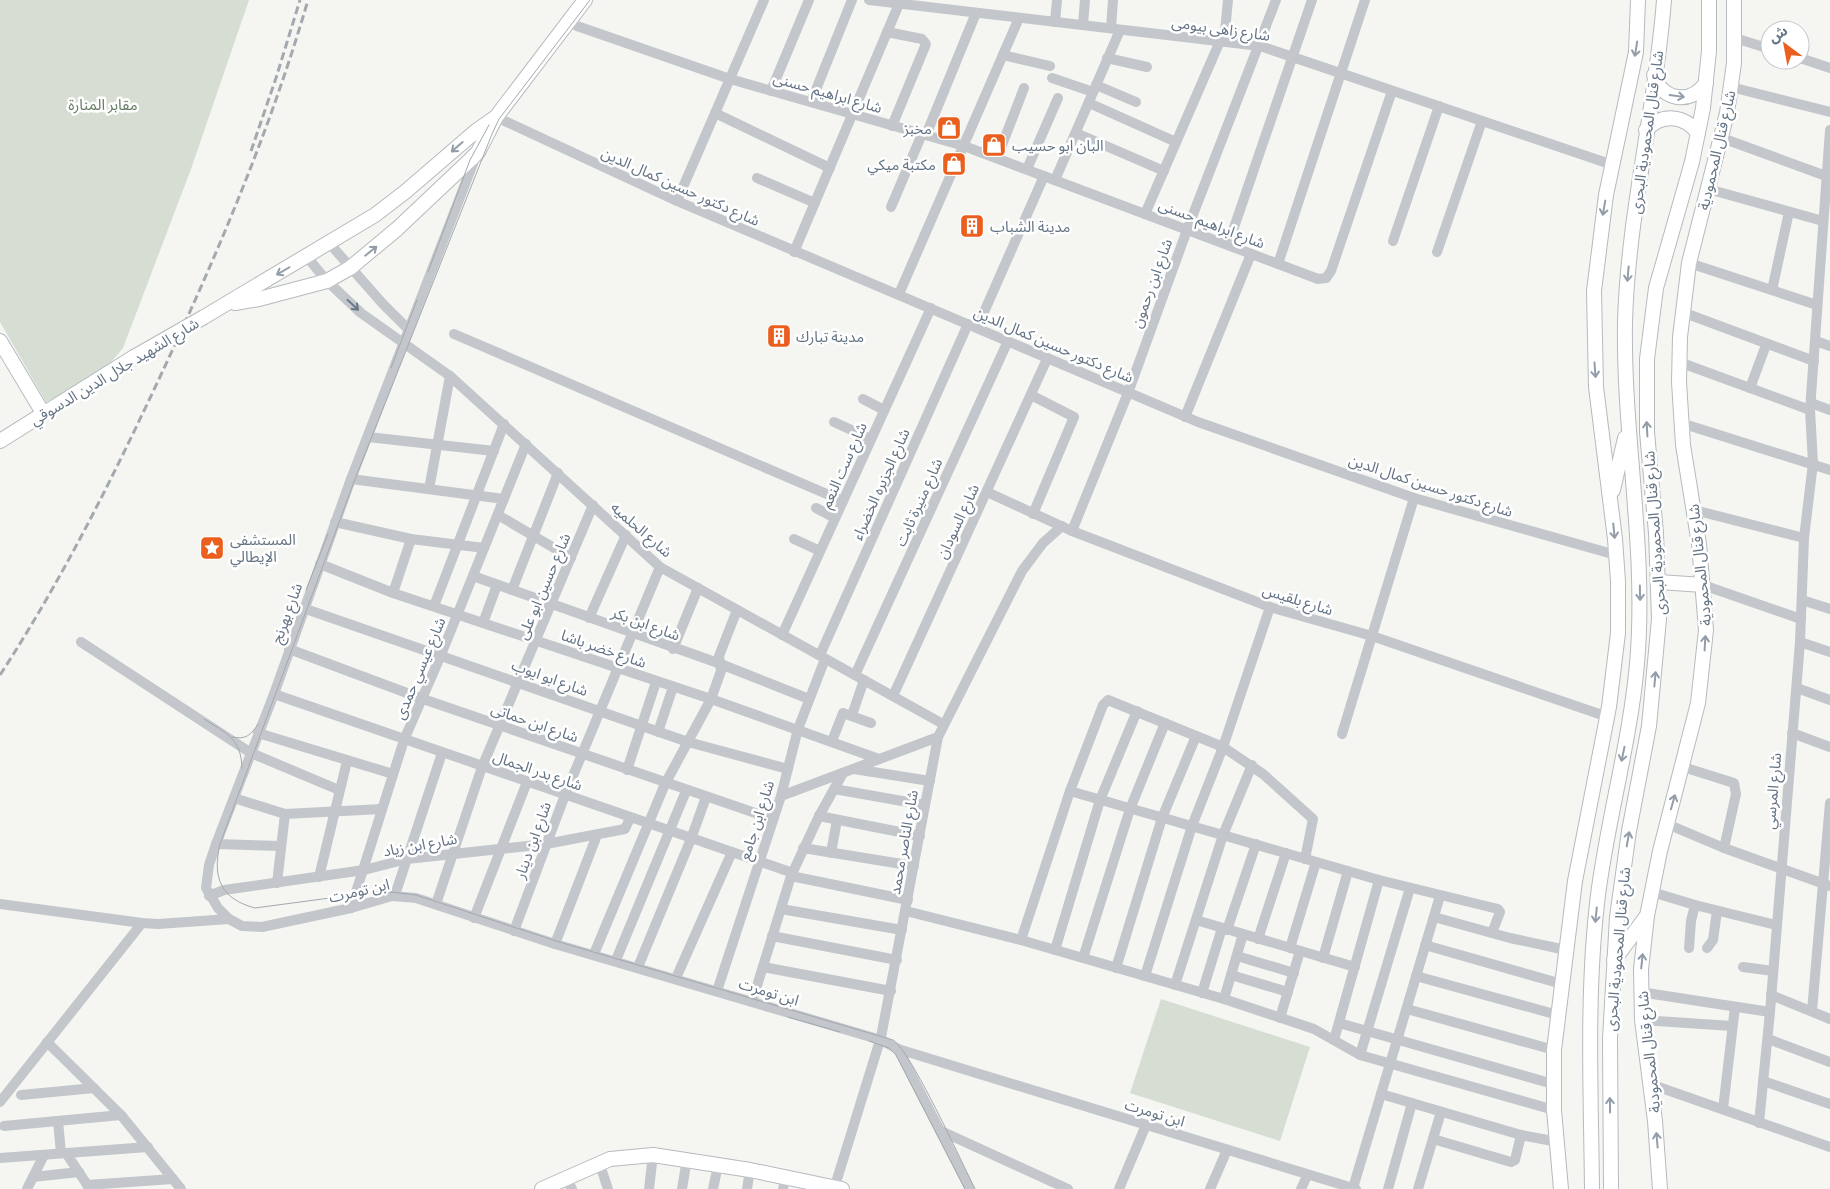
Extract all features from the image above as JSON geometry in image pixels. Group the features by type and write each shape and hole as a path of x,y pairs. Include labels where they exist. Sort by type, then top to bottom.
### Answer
{"main road":[{"name":"شارع الشهيد جلال الدين الدسوقي","path":"229,304 259,300 326,281 350,268 397,230 478,152 496,117 585,0"},
{"path":"1561,1189 1554,1110 1554,1050 1580,846 1608,717 1618,633 1616,554 1611,498 1596,387 1594,323 1599,243 1636,52 1638,0"},
{"name":"شارع قنال المحمودية البحرى","path":"1592,1189 1590,1042 1594,934 1607,836 1632,704 1639,634 1639,572 1627,427 1625,354 1627,281 1664,0"},
{"name":"شارع قنال المحمودية البحرى","path":"1611,1189 1610,1039 1614,960 1622,874 1654,692 1659,628 1659,582 1647,432 1647,359 1656,288 1698,133 1706,83 1709,0"},
{"name":"شارع قنال المحمودية","path":"1660,1189 1640,992 1647,916 1667,824 1698,702 1704,662 1706,630 1703,584 1681,423 1679,362 1682,312 1689,262 1722,138 1732,87 1735,38 1734,0"},
{"path":"1654,75 1662,90 1677,97 1694,95 1706,83"},
{"name":"شارع الشهيد جلال الدين الدسوقي","path":"0,441 134,358 330,244 405,192 476,131 496,117"},
{"path":"1646,130 1658,121 1673,118 1687,122 1698,133"},
{"path":"0,341 43,413"},
{"path":"1611,498 1627,427"},
{"path":"1659,582 1703,584"},
{"path":"1614,960 1647,916"},
{"path":"542,1189 569,1183 599,1162 626,1156 652,1155 750,1170 784,1183 837,1188"}],"street":[{"path":"677,201 764,0"},
{"path":"771,91 809,0"},
{"path":"811,102 852,0"},
{"name":"شارع زاهى بيومى","path":"869,0 899,4 941,4 976,12 1019,18 1260,46 1613,165"},
{"path":"1055,22 1057,0"},
{"path":"1083,25 1085,0"},
{"path":"1055,180 1107,58 1115,29 1113,0"},
{"path":"1145,214 1222,42 1228,0"},
{"name":"شارع ابن رحمون","path":"1072,531 1128,393 1187,230 1260,46 1276,0"},
{"path":"1228,245 1312,0"},
{"path":"1278,264 1309,174 1339,73 1365,0"},
{"path":"794,252 899,4"},
{"path":"891,206 976,12"},
{"path":"899,294 1019,18"},
{"name":"شارع ابراهيم حسنى","path":"569,20 578,26 730,79 964,146 1318,279 1326,278 1331,271 1392,91"},
{"path":"887,32 922,39 926,44 892,126"},
{"path":"1735,38 1760,46"},
{"path":"1003,55 1050,66"},
{"path":"1107,58 1147,67"},
{"path":"1810,61 1830,68"},
{"path":"1052,78 1136,102"},
{"path":"1732,87 1830,112"},
{"path":"997,158 1024,88"},
{"path":"1027,170 1058,98"},
{"path":"1089,102 1176,142"},
{"path":"1393,241 1439,106"},
{"path":"715,113 830,168"},
{"name":"شارع دكتور حسين كمال الدين","path":"496,117 677,201 794,252 899,294 1185,417 1414,498 1616,554"},
{"path":"1437,252 1482,121"},
{"name":"شارع المرسي","path":"1759,1122 1768,1039 1780,867 1797,688 1804,538 1813,463 1810,406 1830,130"},
{"path":"1076,133 1164,171"},
{"path":"1722,138 1826,176"},
{"name":"شارع بهرنج","path":"209,896 206,888 209,865 216,844 274,694 303,608 351,479 478,152"},
{"name":"شارع الجزيره الخضراء","path":"822,657 973,326 1044,176"},
{"path":"757,178 814,203"},
{"path":"1708,189 1789,212 1825,216"},
{"path":"1772,290 1789,212"},
{"path":"330,244 350,268 409,330"},
{"path":"1185,417 1251,254"},
{"name":"شارع الحلميه","path":"307,257 326,281 361,313 450,376 660,567 943,724"},
{"path":"1689,262 1817,305"},
{"name":"شارع ست النعم","path":"782,635 931,308"},
{"path":"1682,312 1814,362"},
{"path":"454,334 843,501"},
{"name":"شارع منيرة ثابت","path":"852,715 860,678 1008,341"},
{"path":"1816,341 1830,346"},
{"path":"1750,388 1766,345"},
{"name":"شارع السودان","path":"893,696 1047,358"},
{"path":"1679,362 1750,388 1830,410"},
{"path":"429,489 450,376"},
{"path":"1031,395 1074,417 1033,514"},
{"path":"863,399 884,410"},
{"path":"834,422 871,439"},
{"path":"1681,423 1813,463 1830,470"},
{"path":"434,606 504,424"},
{"path":"368,437 494,451"},
{"name":"شارع عيسي حمدى","path":"351,908 404,740 423,699 526,444"},
{"path":"512,590 558,473"},
{"path":"351,479 504,499"},
{"name":"شارع بلقيس","path":"987,492 1072,531 1270,608 1372,636 1608,717"},
{"path":"1342,734 1414,498"},
{"name":"شارع حسين ابو على","path":"436,904 482,767 520,682 593,505"},
{"path":"816,508 835,518"},
{"path":"1694,510 1804,538"},
{"path":"498,515 570,558"},
{"path":"336,522 411,539 484,548"},
{"name":"شارع الناصر محمد","path":"837,1188 881,1040 938,738 943,724 1022,571 1043,543 1062,526"},
{"path":"589,618 626,535"},
{"path":"394,593 411,539"},
{"path":"794,539 820,551"},
{"name":"شارع خضر باشا","path":"320,564 394,593 711,699 879,759"},
{"name":"شارع ابن دينار","path":"514,931 565,795 660,567"},
{"name":"شارع ابن بكر","path":"473,576 673,649 718,663 809,698"},
{"path":"483,623 497,584"},
{"path":"1703,584 1801,619"},
{"path":"673,649 698,588"},
{"path":"1802,600 1830,609"},
{"name":"شارع ابو ايوب","path":"303,608 520,682 658,732 788,770"},
{"path":"1145,976 1192,826 1223,747 1270,608"},
{"path":"594,954 665,784 711,699 721,671 718,663 737,610"},
{"path":"81,642 251,753 339,790"},
{"path":"1800,642 1830,652"},
{"name":"شارع ابن حماتى","path":"289,649 423,699 665,784 773,819"},
{"name":"شارع ابن جامع","path":"717,991 781,796 798,729 822,657"},
{"path":"627,770 656,682"},
{"path":"658,732 673,687"},
{"path":"1797,688 1830,700"},
{"name":"شارع بدر الجمال","path":"274,694 670,832 759,861 792,875 908,900"},
{"path":"1021,940 1070,791 1104,703 1112,700 1223,747 1252,766 1313,819 1305,859"},
{"path":"1054,950 1100,800 1137,711"},
{"path":"832,741 842,714 852,715 871,723"},
{"path":"1082,958 1130,809 1165,723"},
{"path":"258,733 393,774"},
{"path":"1792,733 1830,746"},
{"path":"1116,968 1162,818 1196,736"},
{"path":"781,796 938,738"},
{"path":"395,896 442,753"},
{"path":"319,877 333,810 347,760"},
{"path":"1175,985 1223,835 1252,766"},
{"path":"1683,767 1734,784 1736,794 1724,848"},
{"path":"848,771 930,781"},
{"path":"752,1002 792,875 803,848 834,789 848,771"},
{"path":"474,918 527,782"},
{"path":"834,789 925,805"},
{"path":"616,960 686,791"},
{"path":"1070,791 1379,880 1498,909 1500,912 1492,933"},
{"path":"638,967 706,797"},
{"path":"234,798 285,814 333,810 382,810"},
{"path":"1812,1011 1826,884 1830,803"},
{"path":"277,883 285,814"},
{"path":"819,816 920,836"},
{"name":"شارع ابن زياد","path":"209,896 224,890 364,870 407,859 546,844 597,835 625,829 630,818"},
{"path":"831,852 837,820"},
{"path":"1667,824 1724,848 1826,884"},
{"path":"555,944 597,835"},
{"path":"216,844 281,846"},
{"path":"1202,993 1256,844"},
{"path":"803,848 914,866"},
{"path":"676,978 732,852"},
{"path":"1258,939 1286,853"},
{"path":"1290,948 1316,862"},
{"path":"1323,958 1348,871"},
{"path":"1334,1040 1379,880"},
{"path":"1360,1055 1410,888"},
{"path":"1652,892 1717,911 1776,925"},
{"path":"209,896 229,919"},
{"name":"ابن تومرت","path":"229,919 242,926 262,927 351,908 395,896 436,904 555,944 616,960 881,1040 898,1049 1354,1189"},
{"path":"1354,1189 1440,896"},
{"path":"0,904 142,924 229,919"},
{"path":"1689,948 1691,921 1695,905"},
{"path":"781,909 902,930"},
{"path":"906,911 1021,940 1224,999 1314,1029 1360,1055 1554,1110"},
{"path":"1707,948 1713,940 1717,911"},
{"path":"1434,917 1566,950"},
{"path":"1196,920 1355,967"},
{"path":"0,1102 142,924"},
{"path":"1224,999 1243,934"},
{"path":"772,936 897,960"},
{"path":"1425,945 1562,984"},
{"path":"1280,1018 1300,951"},
{"path":"1237,956 1294,973"},
{"path":"1743,966 1773,970"},
{"path":"763,967 891,991"},
{"path":"1231,975 1288,992"},
{"path":"1416,976 1558,1015"},
{"path":"1640,992 1770,1012"},
{"path":"1771,995 1830,1019"},
{"path":"1723,1109 1735,1007"},
{"path":"1406,1008 1554,1050"},
{"path":"1642,1020 1732,1026"},
{"path":"1339,1023 1554,1084"},
{"path":"1768,1039 1830,1062"},
{"path":"48,1042 121,1115 181,1189"},
{"path":"898,1049 970,1189"},
{"path":"1763,1081 1830,1104"},
{"path":"1650,1084 1830,1147"},
{"path":"21,1096 94,1088"},
{"path":"1381,1094 1521,1135 1558,1142"},
{"path":"1388,1189 1412,1103"},
{"path":"1418,1189 1441,1112"},
{"path":"4,1126 121,1115"},
{"path":"58,1121 64,1153 89,1187 173,1179"},
{"path":"1119,1189 1146,1125"},
{"path":"941,1131 1068,1189"},
{"path":"1433,1139 1511,1162 1515,1160 1521,1135"},
{"path":"0,1158 148,1147"},
{"path":"1210,1189 1227,1150"},
{"path":"27,1189 44,1155"},
{"path":"649,1189 652,1155"},
{"path":"682,1189 687,1159"},
{"path":"599,1162 608,1189"},
{"path":"714,1189 718,1165"},
{"path":"747,1189 750,1170"},
{"path":"33,1177 79,1172"},
{"path":"1301,1189 1307,1176"}],"green space":[{"name":"مقابر المنارة","path":"0,0 249,0 191,169 123,348 101,374 46,402 0,322"},
{"path":"1161,999 1310,1047 1280,1141 1130,1093"}],"tram line":[{"path":"590,0 499,119 492,134 355,479 220,844 217,867 219,877 227,893 243,904 255,908 382,891 416,895 556,941 893,1040 912,1064 975,1189"},
{"path":"428,272 470,160 489,125"},
{"path":"391,368 417,300"},
{"path":"306,590 328,534"},
{"path":"204,719 226,733 236,743 242,768"},
{"path":"232,737 241,738 248,736 258,724"},
{"path":"788,1017 840,1032"},
{"path":"869,1041 889,1048 896,1055 965,1189"}],"railway":[{"path":"251,151 300,0"},
{"path":"0,675 23,639 85,530 159,379 241,192 277,97 308,0"}],"place":[{"name":"مخبز","path":"949,128"},
{"name":"البان ابو حسيب","path":"994,145"},
{"name":"مكتبة ميكي","path":"954,164"},
{"name":"مدينة الشباب","path":"972,226"},
{"name":"مدينة تبارك","path":"779,336"},
{"name":"المستشفى الإيطالي","path":"212,548"}]}
